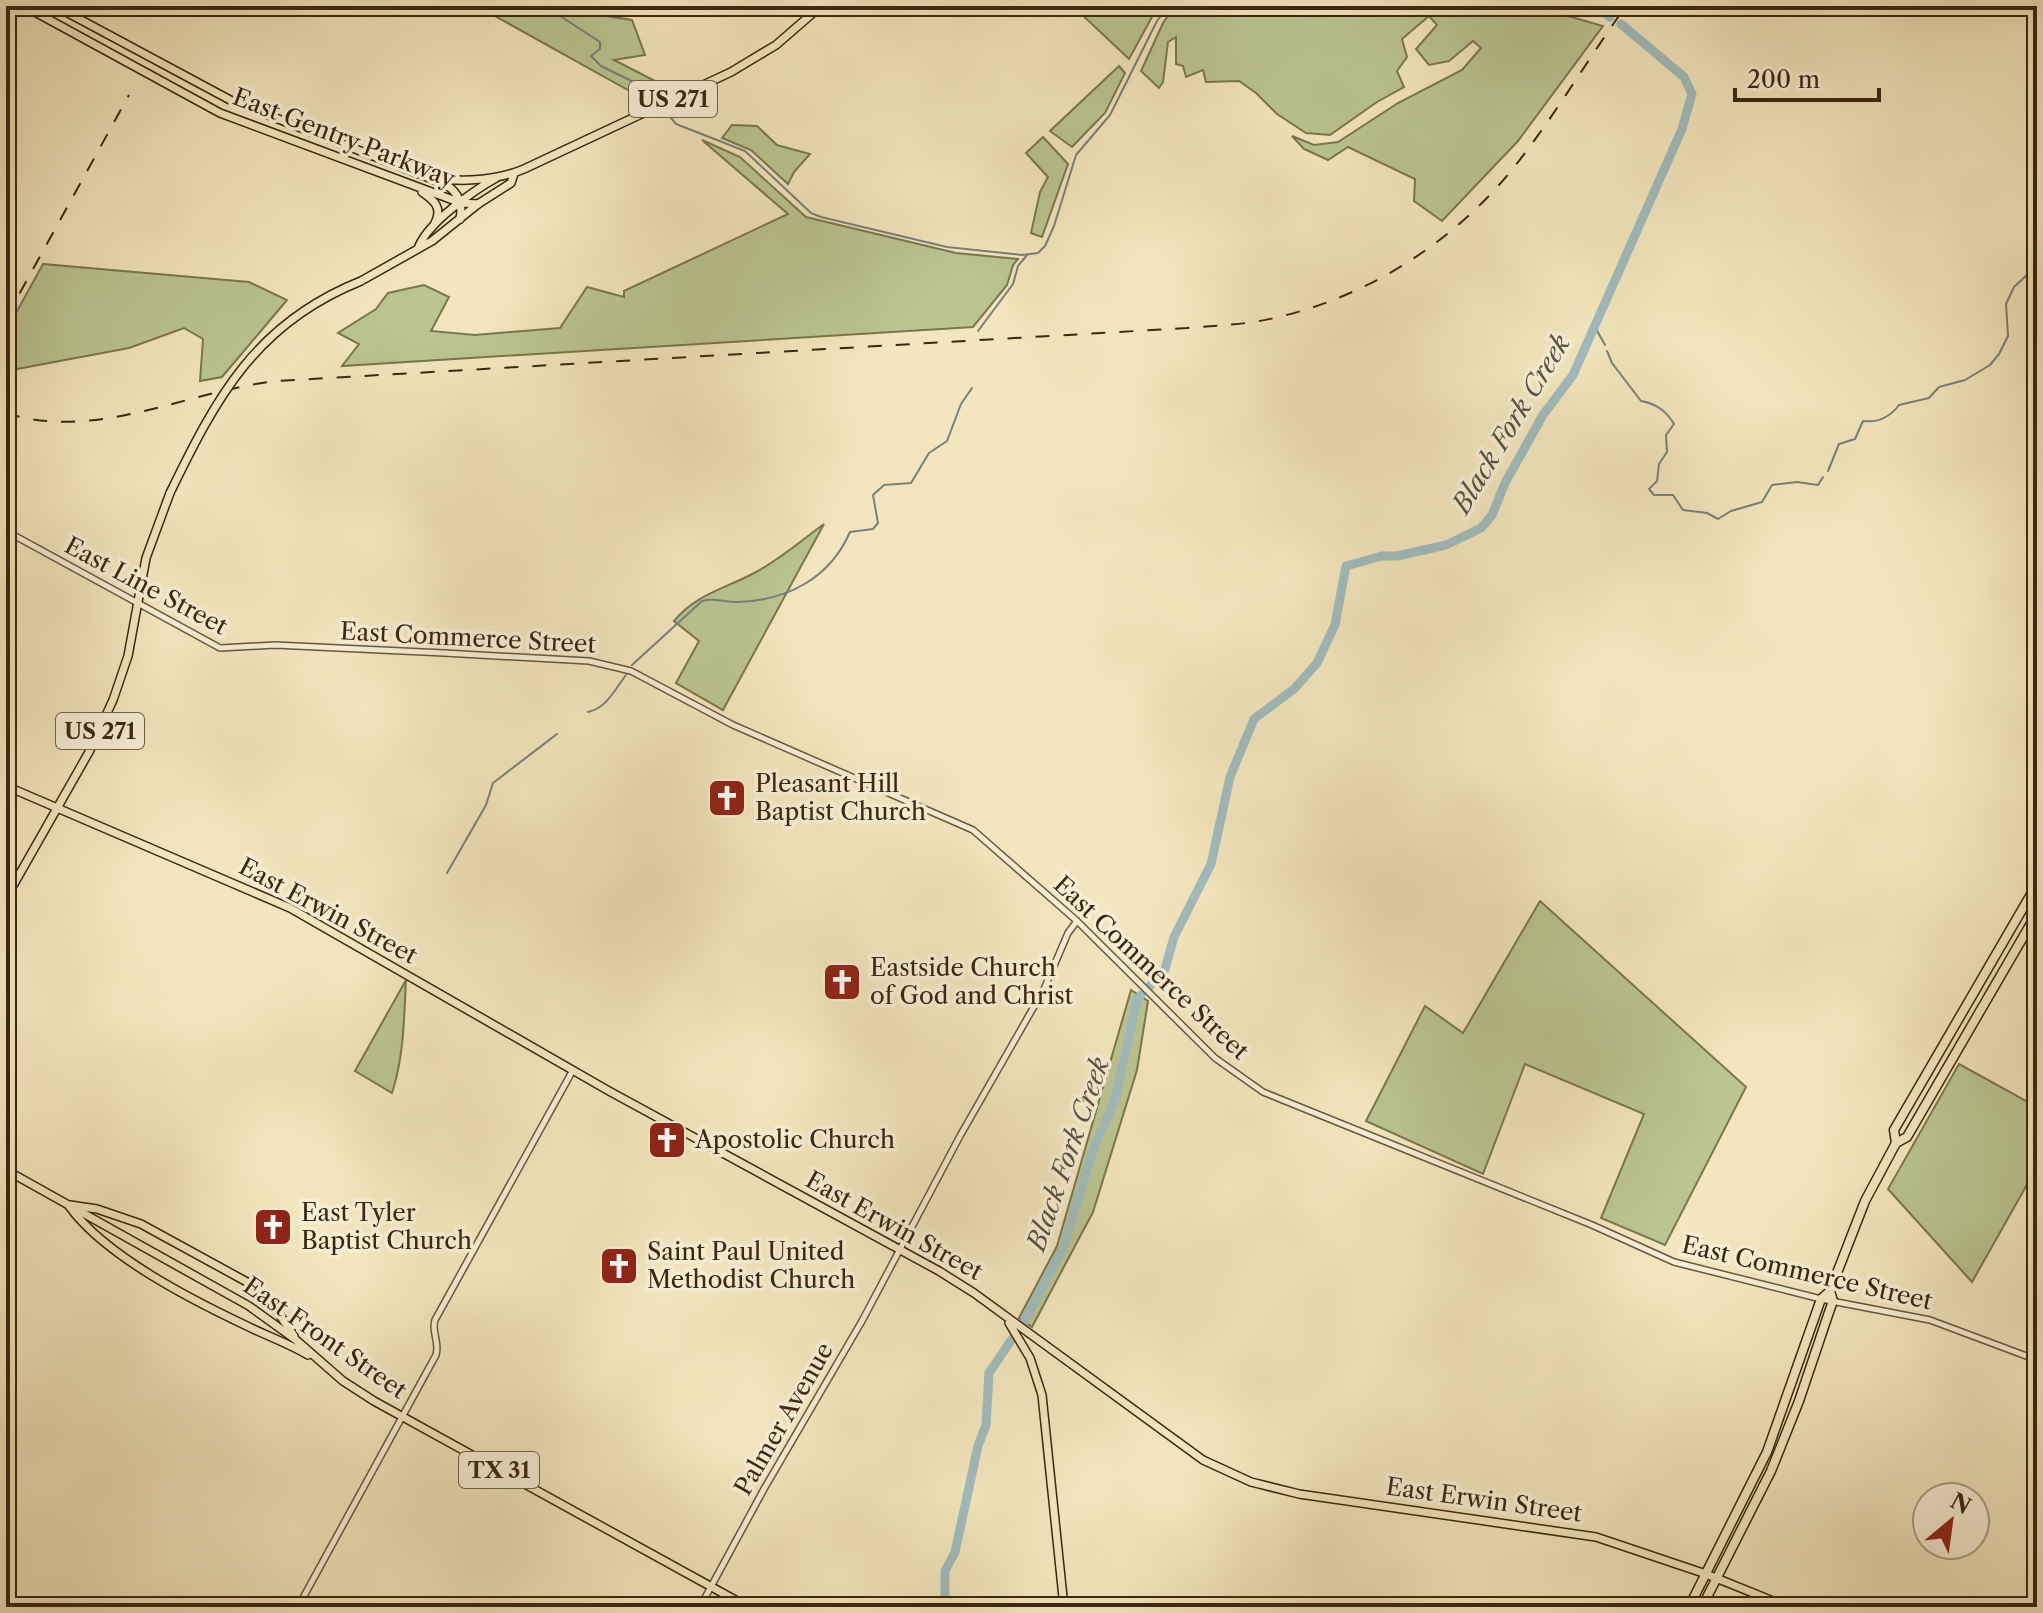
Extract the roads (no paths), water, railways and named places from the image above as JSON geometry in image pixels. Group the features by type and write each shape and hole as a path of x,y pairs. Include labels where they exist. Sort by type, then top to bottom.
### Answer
{"highway":[{"path":"1896,1143 1894,1130 2037,884"},
{"path":"1689,1607 1764,1460 1821,1299 1830,1291 1856,1221 1896,1143 1907,1137 2037,913"},
{"path":"1972,995 1985,1003"},
{"path":"1702,1607 1777,1459 1833,1301 1830,1291"}],"main road":[{"name":"East Gentry Parkway","path":"24,6 240,122 461,203"},
{"name":"East Gentry Parkway","path":"55,6 249,109 428,176 453,189 461,203"},
{"name":"East Gentry Parkway","path":"428,176 462,181 514,174 731,72 787,37 821,6"},
{"name":"East Gentry Parkway","path":"478,204 511,183 514,174"},
{"name":"US 271","path":"419,247 423,236 461,203 501,175"},
{"path":"413,186 437,205 438,216 431,229"},
{"path":"460,219 461,203 478,204"},
{"name":"US 271","path":"6,898 103,724 129,650 148,549 170,493 224,393 254,352 279,328 306,308 432,241 478,204"},
{"name":"East Erwin Street","path":"6,786 290,908 573,1070 957,1281 1189,1451 1227,1472 1251,1482 1311,1496 1588,1535 1706,1574 1788,1607"},
{"name":"East Front Street","path":"6,1170 231,1296 296,1340 352,1387 403,1418 748,1607"},
{"path":"68,1205 89,1207 134,1221 247,1282 271,1302 296,1340"},
{"path":"68,1205 82,1222 126,1259 236,1321 292,1345 324,1364"},
{"path":"1000,1312 1014,1329 1030,1358 1042,1395 1064,1607"},
{"path":"1030,1358 1033,1348 1043,1344"}],"street":[{"name":"East Line Street","path":"6,531 220,648 275,645"},
{"name":"East Commerce Street","path":"275,645 589,661 622,668 743,730 966,825 983,836 1077,921 1208,1052 1263,1092 1602,1229 1674,1262 1821,1299 1930,1320 2037,1360"},
{"name":"Palmer Avenue","path":"700,1607 1048,982 1066,937 1077,921"},
{"path":"298,1607 437,1352 434,1322 573,1070"}],"waterway":[{"path":"545,6 600,42 600,49 591,56 601,66 656,93"},
{"path":"671,118 676,124 745,151 811,213 821,217 947,247 1022,255 1038,253 1045,246 1054,226 1076,155 1110,115 1157,21 1168,6"},
{"name":"Black Fork Creek","path":"1585,6 1610,17"},
{"name":"Black Fork Creek","path":"1150,986 1165,969 1174,937 1211,864 1230,777 1254,719 1294,689 1317,663 1335,625 1346,566 1446,545 1481,528 1492,515 1505,483 1543,415 1573,375 1682,129 1692,94 1684,77 1621,24"},
{"path":"978,331 1013,284 1018,266 1027,255"},
{"path":"1828,471 1839,444 1855,439 1863,421 1884,418 1899,405 1929,398 1939,387 1965,380 1990,365 2008,336 2006,304 2014,287 2030,272 2037,274"},
{"path":"1595,327 1605,345"},
{"path":"1607,351 1612,363 1641,401 1660,409 1674,424 1666,435 1667,452 1659,464 1657,481 1649,489 1654,495 1673,495 1683,510 1707,513 1718,519 1731,511 1762,502 1772,485 1797,482 1818,485 1823,477"},
{"path":"632,665 702,601 739,602 774,597 805,584 819,574 831,562 850,532 873,529 878,523 873,495 884,485 911,483 929,453 947,441 961,404 972,388"},
{"path":"588,712 605,702 626,675"},
{"path":"447,873 486,805 493,783 557,734"},
{"name":"Black Fork Creek","path":"1024,1322 1064,1246 1093,1150 1115,1099 1137,1000 1141,995"},
{"name":"Black Fork Creek","path":"945,1607 945,1571 955,1552 978,1446 986,1425 989,1373 1012,1339"}],"railway":[{"path":"6,413 40,420 74,422 142,412 243,386 277,381 1187,328 1254,322 1291,314 1327,302 1396,269 1458,225 1511,171 1626,6"},
{"path":"6,318 129,95"}],"place":[{"name":"Pleasant Hill Baptist Church","path":"727,798"},
{"name":"Eastside Church of God and Christ","path":"842,982"},
{"name":"Apostolic Church","path":"667,1140"},
{"name":"East Tyler Baptist Church","path":"273,1227"},
{"name":"Saint Paul United Methodist Church","path":"619,1266"}]}
